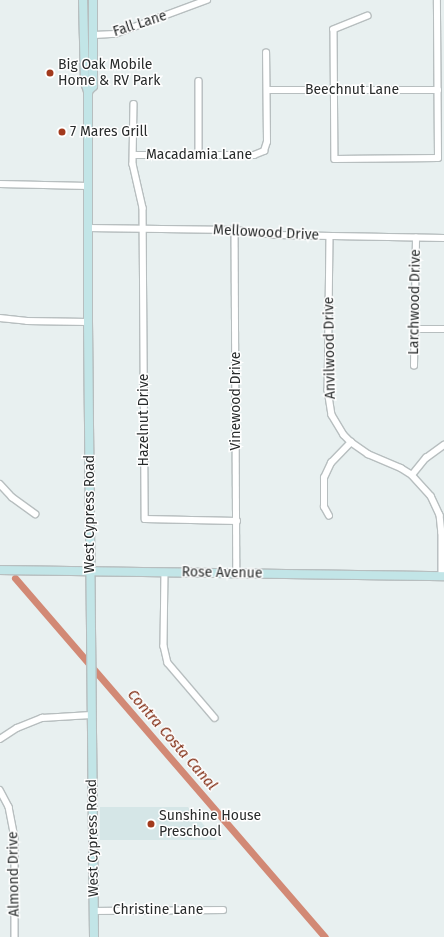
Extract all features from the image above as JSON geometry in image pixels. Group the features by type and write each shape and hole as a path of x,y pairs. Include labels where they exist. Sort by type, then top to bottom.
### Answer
{"street":[{"name":"West Cypress Road","path":"83,0 85,83 88,91 88,322 94,937"},
{"name":"West Cypress Road","path":"88,91 93,86 93,0"},
{"name":"Fall Lane","path":"94,35 115,34 207,0"},
{"path":"368,16 334,30 335,159 438,158 438,0"},
{"path":"266,53 267,90"},
{"path":"199,81 199,154"},
{"name":"Beechnut Lane","path":"267,90 438,90"},
{"name":"Macadamia Lane","path":"133,155 254,155 264,151 267,142 267,90"},
{"path":"134,104 133,155 135,177 143,208 143,229"},
{"path":"0,184 88,186"},
{"name":"Mellowood Drive","path":"88,228 234,230 277,235 444,238"},
{"name":"Hazelnut Drive","path":"143,229 144,518 237,521"},
{"name":"Vinewood Drive","path":"234,230 237,573"},
{"name":"Anvilwood Drive","path":"330,236 328,390 332,415 337,426 351,442 368,454 401,468 412,475 431,496 440,515 443,576"},
{"name":"Larchwood Drive","path":"414,366 416,238"},
{"path":"0,318 27,321 88,322"},
{"path":"415,329 444,329"},
{"path":"329,516 324,507 324,478 331,463 351,442"},
{"path":"412,475 426,458 444,445"},
{"path":"0,484 12,497 35,514"},
{"name":"Rose Avenue","path":"0,570 443,576"},
{"path":"165,572 164,646 168,663 215,718"},
{"path":"0,739 17,728 42,718 91,716"},
{"name":"Almond Drive","path":"0,790 9,807 15,837 15,937"},
{"name":"Christine Lane","path":"94,911 223,910"}],"shaded area":[{"name":"Sunshine House Preschool","path":"100,807 188,807 217,840 100,840"}],"waterway":[{"name":"Contra Costa Canal","path":"15,578 325,937"}],"place":[{"name":"Big Oak Mobile Home & RV Park","path":"50,73"},
{"name":"7 Mares Grill","path":"62,132"},
{"name":"Sunshine House Preschool","path":"151,824"}]}
